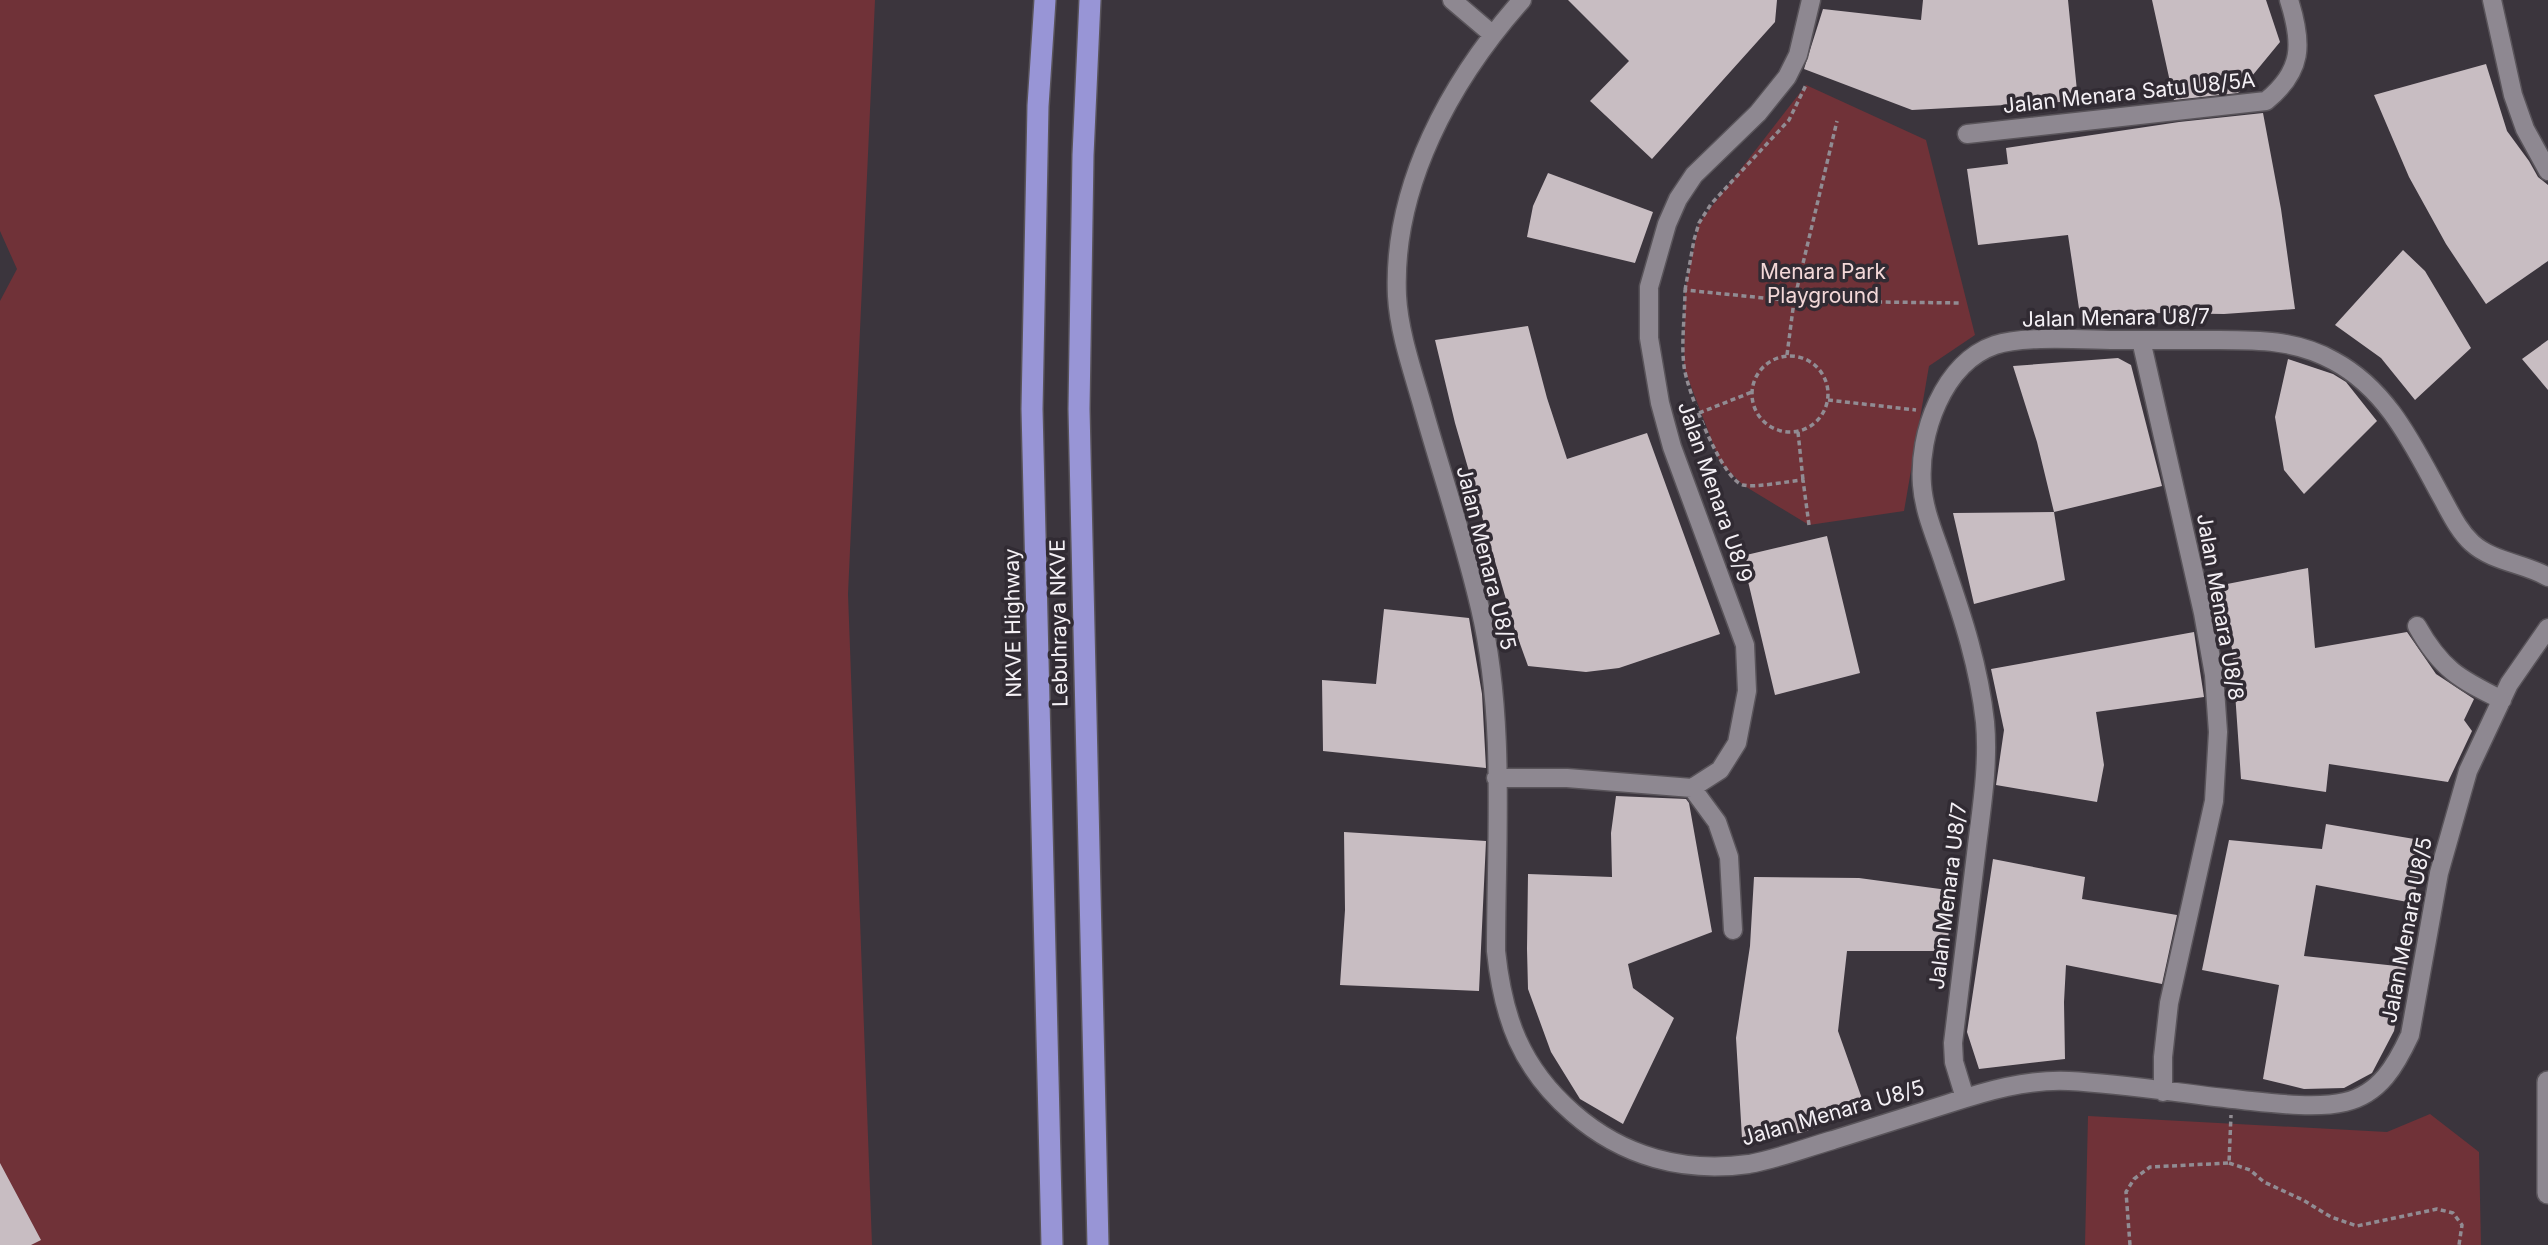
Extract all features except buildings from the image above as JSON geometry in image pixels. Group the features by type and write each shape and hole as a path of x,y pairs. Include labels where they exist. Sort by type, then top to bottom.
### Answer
{"highway":[{"name":"NKVE Highway","path":"1045,0 1038,107 1032,409 1052,1245"},
{"name":"Lebuhraya NKVE","path":"1090,0 1083,155 1079,409 1098,1245"}],"main road":[{"path":"2548,1082 2548,1193"}],"street":[{"path":"1452,0 1492,34"},
{"name":"Jalan Menara U8/5","path":"1522,0 1492,34 1454,92 1421,158 1404,216 1397,286 1406,347 1480,608 1494,690 1496,951 1510,1025 1521,1052 1538,1077 1559,1101 1605,1138 1636,1154 1663,1162 1693,1167 1749,1164 2004,1086 2066,1081 2291,1105 2344,1102 2367,1093 2385,1079 2399,1059 2410,1035 2439,873 2468,771 2510,684 2548,628"},
{"name":"Jalan Menara U8/9","path":"1692,788 1720,770 1737,743 1747,691 1745,645 1669,436 1660,403 1649,338 1649,286 1667,224 1683,191 1694,175 1758,113 1787,77 1798,55 1811,0"},
{"name":"Jalan Menara Satu U8/5A","path":"1967,134 2266,101 2282,88 2292,75 2297,56 2295,18 2289,0"},
{"path":"2491,0 2513,95 2525,129 2548,171"},
{"name":"Jalan Menara U8/7","path":"1965,1098 1954,1062 1953,1042 1984,784 1985,726 1979,671 1927,512 1922,486 1922,461 1934,412 1945,389 1960,368 1976,353 1998,344 2027,341 2141,340 2264,340 2292,344 2317,352 2339,363 2378,394 2396,416 2458,527 2472,543 2490,555 2535,569 2548,577"},
{"name":"Jalan Menara U8/8","path":"2141,340 2203,613 2214,675 2218,733 2214,801 2169,1003 2163,1092"},
{"path":"2417,626 2432,653 2454,673 2502,700"},
{"path":"1496,778 1567,778 1692,788 1717,822 1729,857 1733,930"}],"path":[{"path":"1803,480 1743,485 1731,478 1720,462 1699,413 1684,368 1685,290 1699,223 1712,204 1789,120 1807,85"},
{"path":"1787,355 1794,301 1837,121"},
{"path":"1685,290 1794,301 1962,303"},
{"path":"1787,355 1806,359 1821,371 1826,380 1828,400 1818,421 1798,432 1788,433 1769,427 1756,412 1752,392 1753,383 1762,367 1769,361 1787,355"},
{"path":"1699,413 1752,392"},
{"path":"1828,400 1934,412"},
{"path":"1798,432 1809,525"},
{"path":"2229,1163 2232,1099"},
{"path":"2130,1245 2126,1192 2134,1179 2150,1167 2229,1163 2250,1170 2264,1182 2303,1200 2331,1217 2357,1226 2437,1209 2453,1213 2462,1225 2459,1245"}],"green space":[{"path":"0,0 875,0 848,594 872,1245 0,1245 0,301 17,269 0,231"},
{"name":"Menara Park Playground","path":"1806,85 1926,140 1975,335 1929,366 1904,511 1809,525 1743,485 1720,462 1684,368 1685,290 1699,223"},
{"path":"2430,1114 2479,1152 2481,1245 2085,1245 2088,1116 2387,1132"}]}
